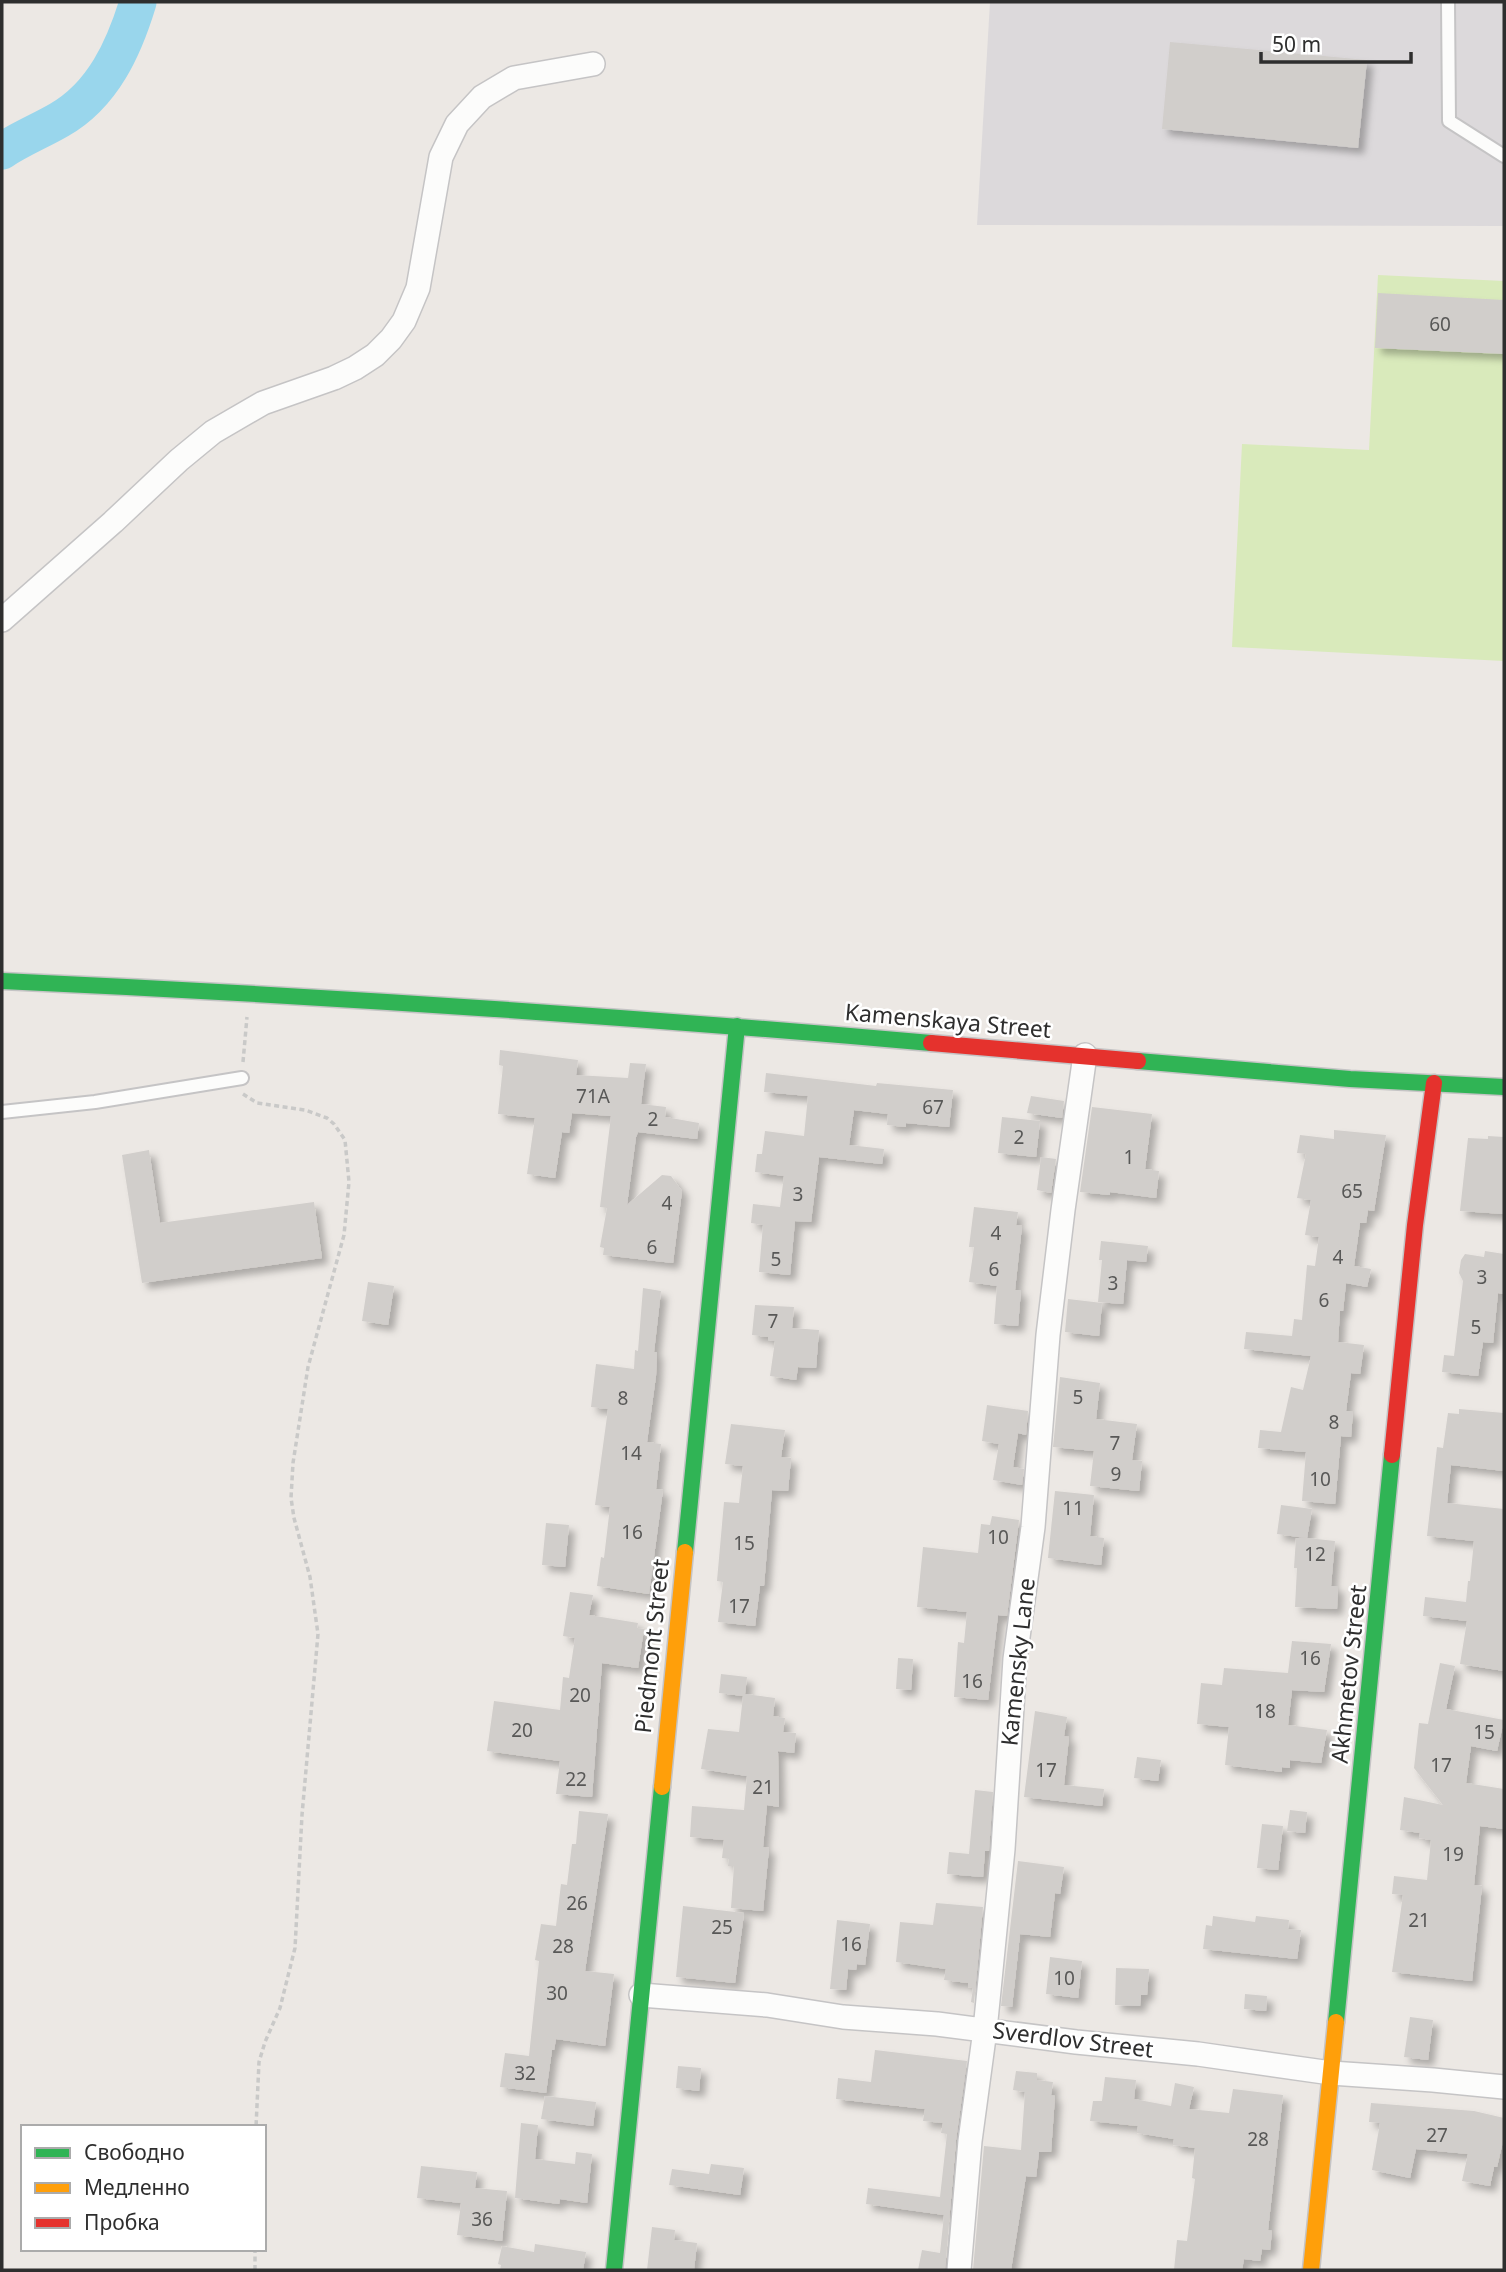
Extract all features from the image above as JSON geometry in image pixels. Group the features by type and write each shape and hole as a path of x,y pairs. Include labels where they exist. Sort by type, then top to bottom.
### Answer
{"street":[{"path":"2,620 213,432 263,403 334,378 375,355 404,321 418,288 441,156 457,124 482,97 514,78 593,64"},
{"name":"Kamenskaya Street","path":"2,981 250,992 737,1026 1350,1079 1504,1087"},
{"name":"Piedmont Street","path":"614,2270 737,1026"},
{"name":"Kamensky Lane","path":"959,2270 970,2141 985,2030 1003,1849 1015,1660 1033,1527 1048,1335 1064,1197 1085,1055"},
{"name":"Akhmetov Street","path":"1311,2270 1415,1225 1434,1083"},
{"name":"Sverdlov Street","path":"641,1994 767,2005 843,2017 937,2024 1331,2073 1504,2087"}],"lane":[{"path":"1448,2 1449,121 1504,156"},
{"path":"2,1112 95,1102 242,1078"}],"path":[{"path":"250,992 243,1093 249,1099 304,1110 327,1118 345,1140 349,1182 344,1236 308,1367 293,1463 291,1498 315,1598 318,1634 304,1775 295,1948 280,2008 259,2062 256,2125"},
{"path":"255,2251 255,2270"}],"shaded area":[{"path":"990,2 1504,2 1504,226 977,225"}],"green space":[{"path":"1378,275 1504,281 1504,661 1232,647 1242,444 1369,450"}],"building":[{"path":"1170,42 1367,60 1358,148 1162,129"},
{"path":"1378,293 1504,300 1504,354 1375,348"},
{"path":"500,1050 578,1060 576,1075 628,1078 630,1063 646,1064 641,1104 666,1107 665,1117 699,1123 697,1139 638,1132 636,1137 627,1205 662,1175 671,1176 682,1191 673,1263 603,1255 604,1248 600,1247 607,1208 600,1207 611,1116 572,1113 569,1133 562,1132 555,1178 527,1174 535,1118 498,1114 503,1066 499,1065"},
{"path":"766,1073 876,1086 877,1083 953,1090 949,1127 906,1123 906,1127 887,1125 888,1114 854,1110 849,1145 884,1149 882,1164 819,1157 811,1222 795,1221 790,1275 759,1272 763,1225 751,1223 753,1204 780,1207 784,1176 755,1172 757,1154 762,1154 765,1131 804,1136 808,1096 764,1092"},
{"path":"1031,1096 1064,1101 1062,1118 1027,1113"},
{"path":"1092,1107 1152,1114 1145,1169 1159,1171 1156,1198 1110,1192 1110,1195 1080,1192"},
{"path":"1002,1117 1040,1121 1036,1157 998,1153"},
{"path":"1334,1130 1386,1135 1374,1211 1368,1210 1366,1223 1360,1223 1354,1266 1371,1269 1367,1287 1346,1283 1343,1311 1340,1311 1338,1342 1364,1345 1360,1374 1351,1373 1346,1411 1353,1411 1351,1437 1341,1436 1335,1504 1302,1501 1306,1452 1258,1448 1260,1430 1281,1432 1291,1387 1303,1390 1311,1356 1244,1349 1246,1332 1292,1336 1294,1319 1302,1320 1307,1265 1315,1266 1319,1237 1305,1235 1311,1200 1297,1198 1306,1154 1297,1153 1300,1135 1334,1139"},
{"path":"1488,1136 1504,1137 1504,1214 1460,1211 1468,1138 1488,1139"},
{"path":"149,1150 160,1223 314,1202 322,1258 142,1283 122,1155"},
{"path":"1041,1157 1056,1159 1051,1193 1037,1190"},
{"path":"974,1207 1018,1212 1016,1225 1022,1226 1015,1290 1021,1290 1018,1326 994,1324 997,1286 969,1282 974,1247 969,1247"},
{"path":"1101,1241 1148,1246 1146,1262 1127,1260 1123,1304 1098,1302"},
{"path":"1485,1251 1504,1254 1504,1294 1498,1293 1493,1343 1483,1342 1478,1376 1442,1372 1444,1355 1454,1356 1463,1281 1459,1273 1461,1260 1465,1254 1484,1257"},
{"path":"368,1282 394,1286 388,1325 362,1321"},
{"path":"643,1288 661,1291 654,1352 657,1352 656,1376 647,1442 661,1444 656,1489 663,1490 649,1594 597,1586 601,1557 604,1558 610,1507 595,1505 608,1409 591,1407 596,1364 634,1369"},
{"path":"1068,1299 1102,1303 1099,1336 1065,1332"},
{"path":"755,1305 794,1307 792,1328 819,1330 816,1368 798,1367 796,1380 770,1376 775,1341 768,1340 768,1337 752,1335"},
{"path":"1060,1377 1100,1383 1096,1419 1137,1424 1132,1460 1142,1461 1139,1491 1090,1486 1094,1451 1053,1447"},
{"path":"987,1405 1028,1411 1026,1435 1018,1433 1013,1467 1024,1469 1022,1485 993,1480 999,1444 982,1441"},
{"path":"1459,1409 1504,1413 1504,1471 1451,1465 1447,1503 1504,1509 1504,1671 1460,1664 1467,1621 1423,1616 1425,1597 1466,1602 1470,1581 1474,1541 1427,1536 1437,1447 1443,1448 1448,1413 1459,1414"},
{"path":"731,1424 785,1430 781,1457 791,1458 788,1491 772,1490 764,1586 760,1586 755,1626 718,1622 723,1582 717,1581 724,1502 739,1503 743,1466 725,1464"},
{"path":"1055,1491 1094,1495 1090,1536 1104,1538 1101,1565 1048,1558"},
{"path":"1281,1505 1312,1509 1307,1538 1335,1541 1331,1586 1338,1586 1337,1609 1295,1607 1296,1538 1306,1538 1277,1534"},
{"path":"992,1516 1019,1520 1007,1616 998,1615 988,1700 954,1697 958,1642 964,1643 967,1612 917,1607 923,1547 978,1553 981,1524 990,1525"},
{"path":"546,1523 569,1525 565,1567 542,1565"},
{"path":"570,1592 593,1595 589,1615 638,1623 637,1628 644,1629 638,1668 602,1663 592,1797 556,1794 560,1761 487,1751 494,1701 560,1710 563,1677 569,1678 575,1638 563,1636"},
{"path":"1292,1641 1331,1644 1324,1692 1292,1690 1288,1725 1327,1730 1321,1763 1290,1760 1290,1768 1282,1767 1282,1772 1225,1765 1229,1727 1197,1724 1201,1683 1222,1685 1224,1668 1288,1673"},
{"path":"898,1658 913,1659 911,1690 896,1689"},
{"path":"1440,1663 1455,1666 1446,1709 1504,1720 1497,1751 1471,1746 1466,1783 1504,1789 1504,1829 1480,1826 1474,1885 1482,1886 1472,1981 1392,1972 1403,1895 1392,1894 1394,1876 1427,1880 1431,1840 1419,1838 1420,1833 1400,1830 1404,1797 1443,1805 1414,1768 1419,1723 1428,1724"},
{"path":"721,1674 747,1677 745,1694 775,1698 773,1716 785,1718 783,1732 796,1733 794,1753 778,1751 779,1807 767,1805 763,1847 769,1848 763,1911 731,1908 734,1866 728,1866 729,1859 722,1858 724,1840 690,1837 692,1806 744,1810 747,1776 701,1769 708,1729 739,1732 743,1696 719,1693"},
{"path":"1035,1711 1067,1717 1064,1736 1069,1737 1064,1785 1104,1789 1102,1806 1024,1797"},
{"path":"1137,1757 1161,1760 1158,1781 1134,1778"},
{"path":"975,1790 993,1792 989,1851 985,1851 983,1877 947,1874 949,1852 969,1854"},
{"path":"1290,1810 1307,1812 1305,1833 1287,1831"},
{"path":"579,1811 608,1814 585,1971 614,1974 605,2046 556,2039 546,2093 500,2087 505,2053 529,2056 539,1961 535,1960 541,1924 556,1926 561,1884 567,1885 572,1844 576,1844"},
{"path":"1262,1824 1283,1826 1278,1870 1257,1868"},
{"path":"1018,1861 1064,1867 1060,1894 1055,1893 1050,1937 1020,1934 1012,2007 1001,2006"},
{"path":"936,1903 983,1907 974,2003 971,2002 973,1988 968,1987 968,1983 944,1980 946,1969 896,1962 900,1922 933,1925"},
{"path":"683,1906 744,1913 735,1983 676,1977"},
{"path":"1213,1916 1255,1922 1256,1916 1289,1920 1288,1929 1301,1930 1297,1959 1203,1949 1206,1925 1212,1926"},
{"path":"837,1920 870,1924 865,1965 857,1964 856,1970 848,1969 846,1990 830,1989"},
{"path":"1050,1957 1082,1961 1078,1998 1046,1994"},
{"path":"1116,1968 1149,1969 1147,1995 1141,1995 1140,2006 1115,2005"},
{"path":"1245,1994 1267,1996 1266,2011 1244,2009"},
{"path":"1410,2017 1433,2020 1428,2060 1404,2057"},
{"path":"875,2050 967,2061 956,2140 945,2270 918,2270 922,2250 940,2253 944,2215 866,2204 868,2188 940,2197 947,2134 941,2133 943,2123 923,2121 925,2109 836,2099 838,2078 871,2082"},
{"path":"678,2066 701,2068 699,2091 676,2088"},
{"path":"1016,2071 1037,2073 1037,2080 1053,2082 1051,2095 1055,2096 1051,2152 1039,2152 1036,2177 1026,2176 1011,2270 973,2270 984,2146 1021,2150 1025,2092 1013,2090"},
{"path":"1105,2077 1136,2080 1134,2099 1171,2106 1175,2083 1194,2087 1189,2109 1229,2113 1233,2089 1283,2095 1268,2230 1272,2231 1270,2250 1262,2249 1260,2261 1244,2259 1242,2270 1174,2270 1177,2240 1187,2241 1195,2179 1192,2178 1195,2148 1173,2145 1174,2139 1137,2133 1138,2126 1090,2121 1093,2101 1102,2101"},
{"path":"545,2096 596,2102 593,2126 541,2119"},
{"path":"1371,2103 1474,2111 1504,2118 1504,2137 1490,2186 1462,2181 1468,2154 1416,2149 1410,2178 1372,2170 1380,2123 1369,2122"},
{"path":"521,2123 538,2125 535,2159 575,2164 576,2152 592,2154 587,2203 560,2199 559,2204 515,2198"},
{"path":"711,2164 744,2168 740,2195 669,2185 672,2169 709,2174"},
{"path":"421,2166 477,2172 475,2188 507,2191 502,2241 457,2235 461,2203 417,2198"},
{"path":"652,2227 675,2230 674,2240 697,2243 694,2270 647,2270"},
{"path":"535,2244 586,2252 583,2270 500,2270 501,2265 498,2264 502,2246 534,2252"}],"waterway":[{"path":"2,151 74,110 100,84 126,36 138,2"}],"traffic: fast":[{"path":"2,981 467,1007 931,1043"},
{"path":"685,1552 737,1026"},
{"path":"1138,1061 1350,1079 1504,1087"},
{"path":"1336,2022 1392,1455"},
{"path":"614,2270 662,1787"}],"traffic: slow":[{"path":"662,1787 685,1552"},
{"path":"1311,2270 1336,2022"}],"traffic: jam":[{"path":"931,1043 1138,1061"},
{"path":"1392,1455 1415,1225 1434,1083"}]}
